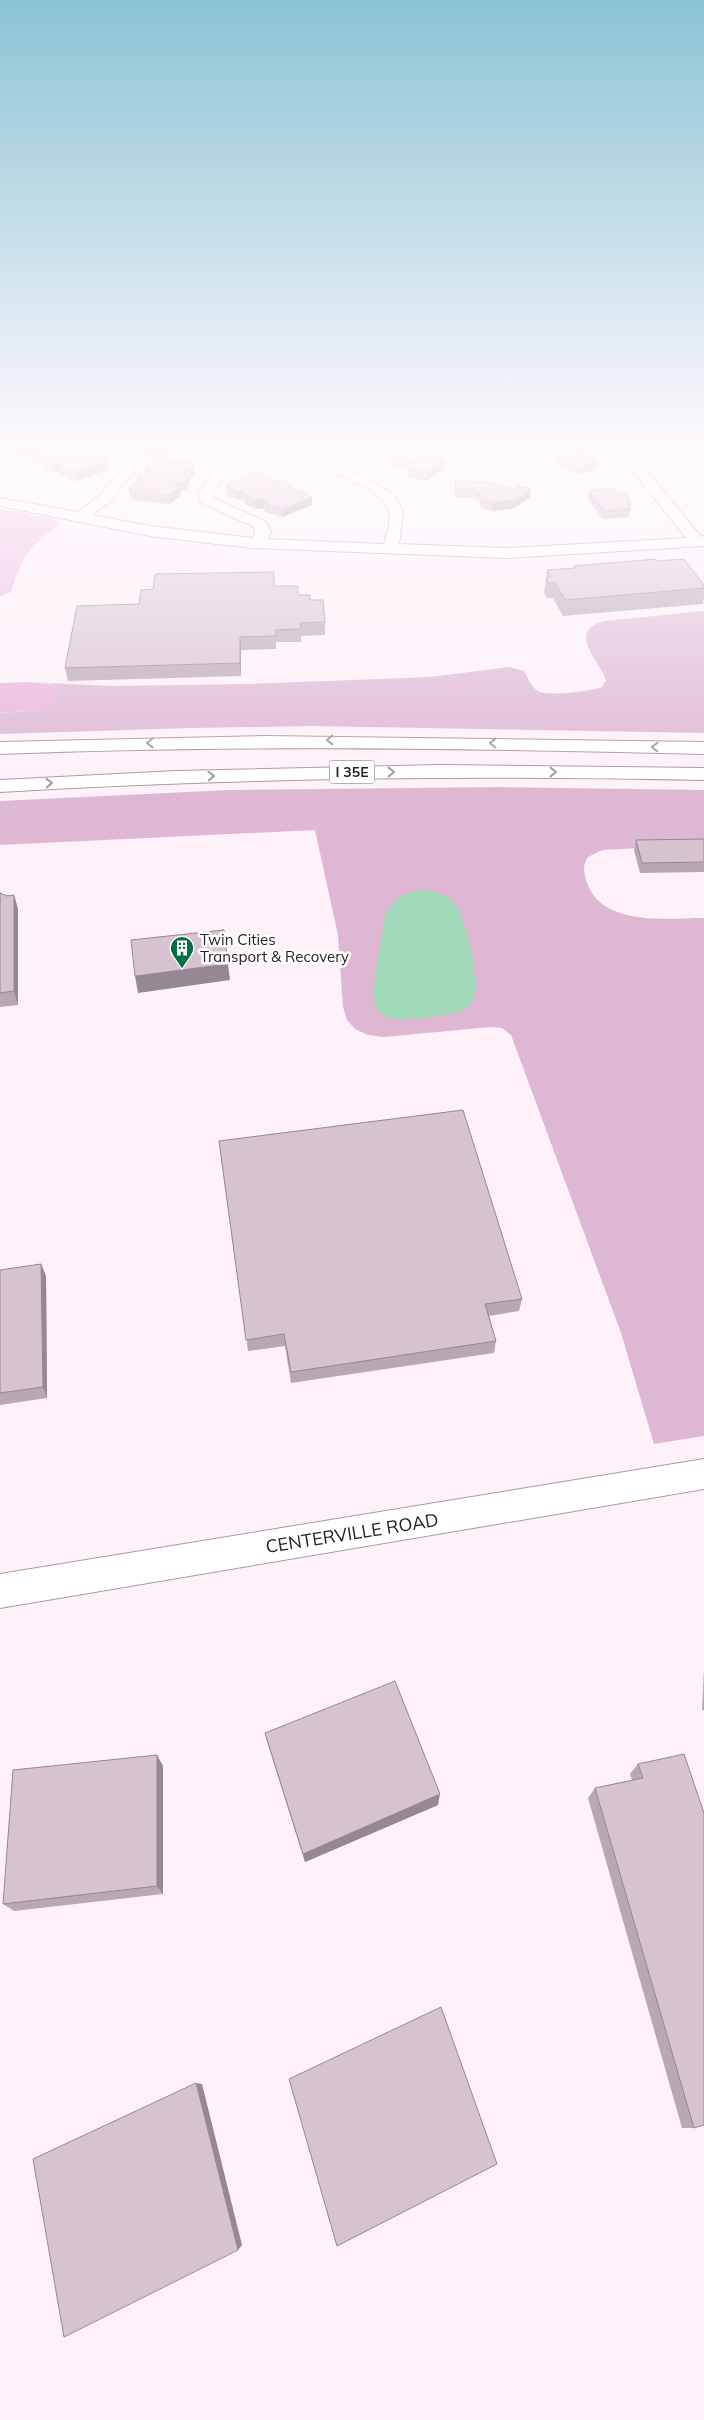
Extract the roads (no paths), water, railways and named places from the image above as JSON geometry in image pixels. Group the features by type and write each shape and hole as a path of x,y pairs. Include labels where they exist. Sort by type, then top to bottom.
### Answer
{"main road":[{"name":"I 35E","path":"0,748 135,743 324,740 704,748"},
{"name":"I 35E","path":"0,786 348,772 517,771 704,774"},
{"name":"CENTERVILLE ROAD","path":"0,1591 704,1474"}],"place":[{"name":"Twin Cities Transport & Recovery","path":"182,969"}]}
